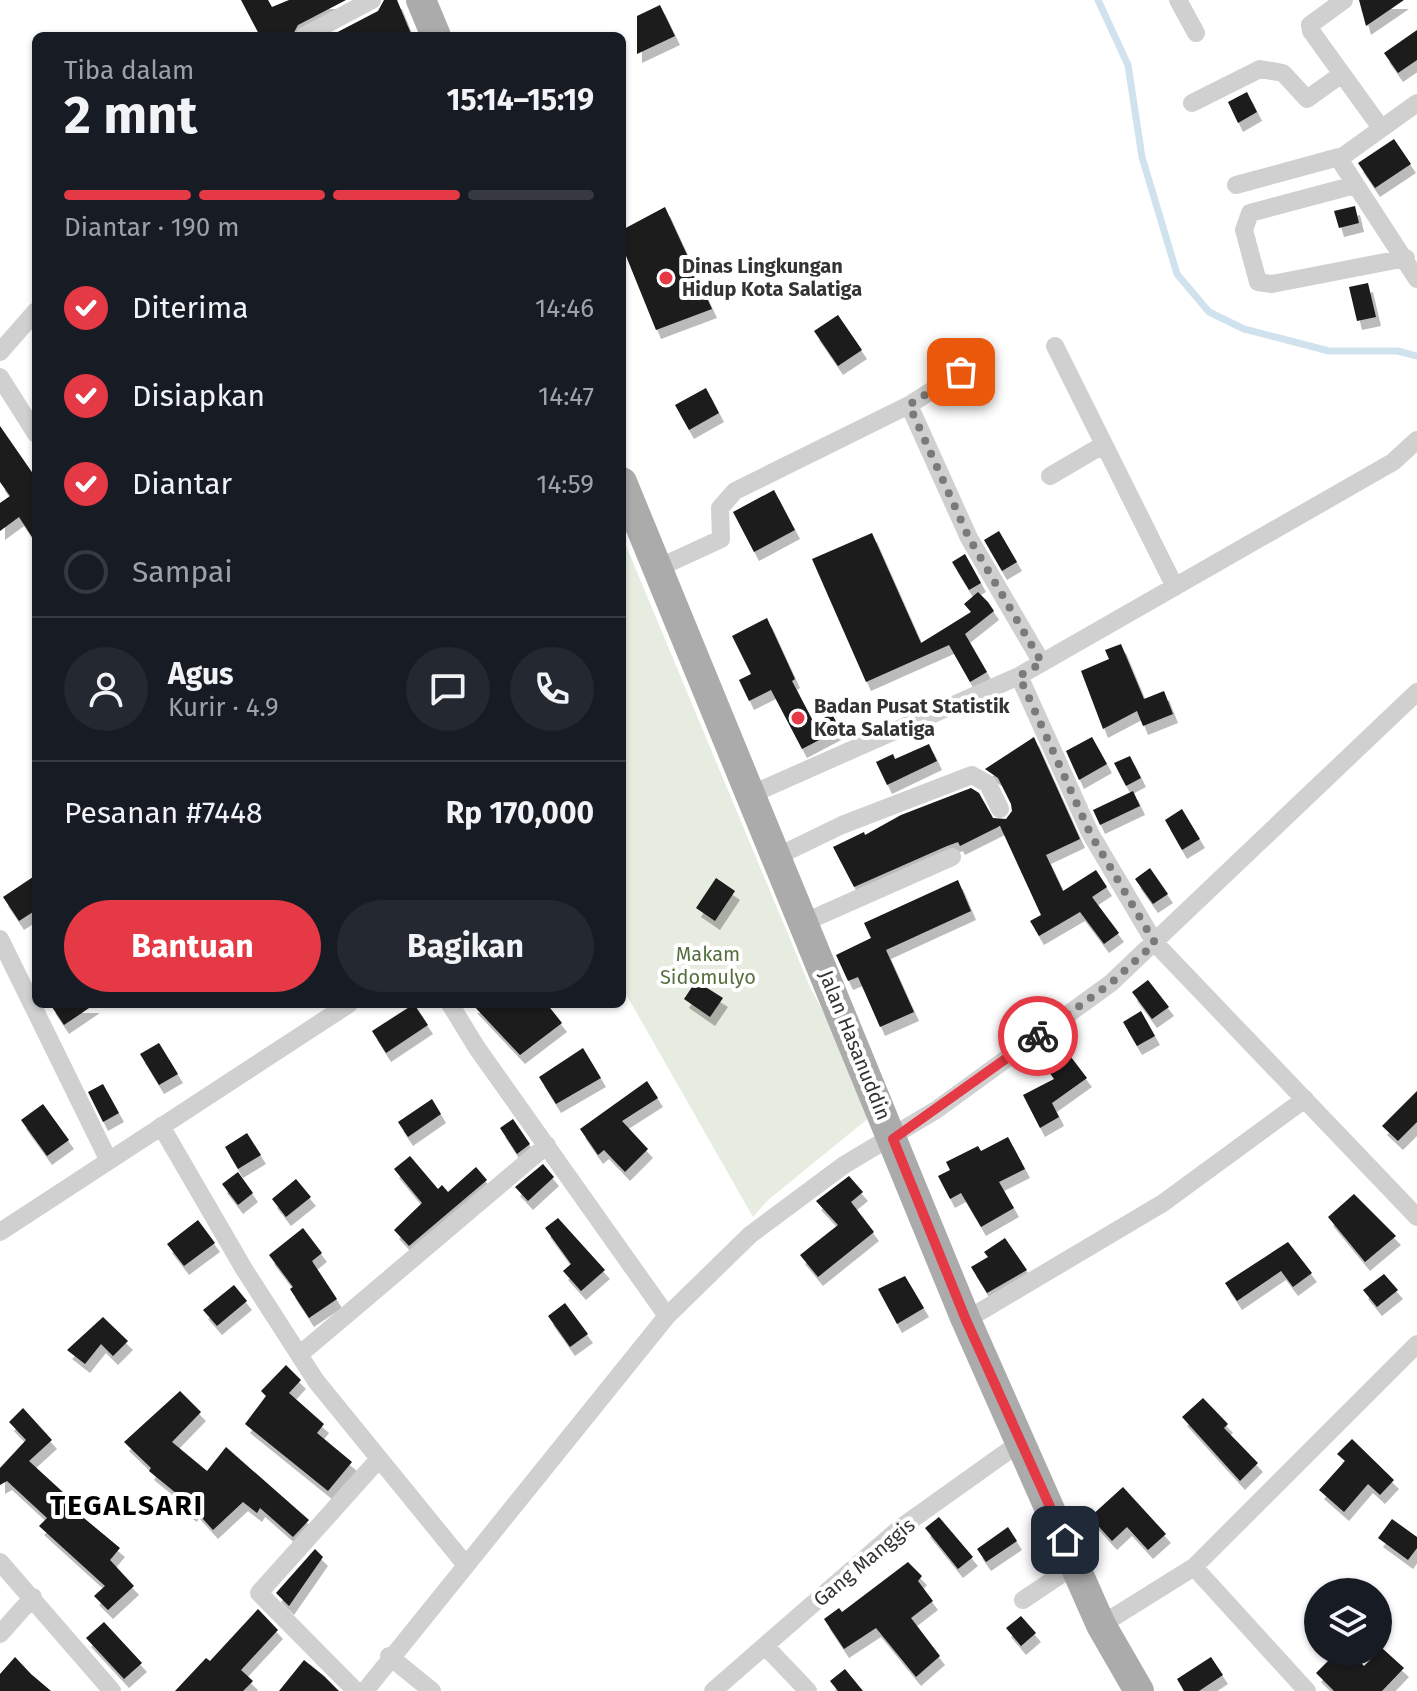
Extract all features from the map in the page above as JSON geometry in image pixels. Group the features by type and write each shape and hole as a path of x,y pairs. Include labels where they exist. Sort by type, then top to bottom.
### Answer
{"main road":[{"path":"421,0 434,32"},
{"name":"Jalan Hasanuddin","path":"626,492 966,1320 1101,1625 1139,1691"}],"street":[{"path":"312,32 372,0"},
{"path":"1178,0 1196,33"},
{"path":"1344,0 1310,25 1381,128"},
{"path":"1192,103 1260,69 1283,73 1307,99 1342,74"},
{"path":"1236,185 1339,157 1417,103"},
{"path":"1339,157 1417,279"},
{"path":"1355,185 1250,213 1244,230 1258,282 1272,284 1406,258"},
{"path":"0,352 32,316"},
{"path":"1055,346 1175,587"},
{"path":"658,568 721,539 720,508 735,491 909,405 961,372"},
{"path":"0,377 32,428"},
{"path":"909,405 969,538 1042,663"},
{"path":"752,794 1019,676 1393,462 1417,440"},
{"path":"1050,476 1103,445"},
{"path":"1019,676 1090,833 1155,943 1414,1209"},
{"path":"365,1691 389,1656 667,1316 750,1235 844,1165 893,1139 1111,983 1417,692"},
{"path":"778,856 842,825 972,775 988,784 1000,809"},
{"path":"805,922 952,857"},
{"path":"0,939 32,1004"},
{"path":"34,1008 108,1159"},
{"path":"0,1232 343,1008"},
{"path":"452,1008 477,1048 667,1316"},
{"path":"966,1320 1163,1203 1305,1099"},
{"path":"161,1126 244,1269 299,1355 378,1460 465,1564"},
{"path":"299,1355 547,1145"},
{"path":"1101,1625 1194,1567 1417,1344"},
{"name":"Gang Manggis","path":"713,1691 900,1528 1022,1441"},
{"path":"356,1691 259,1593 378,1460"},
{"path":"0,1562 112,1691"},
{"path":"1023,1600 1075,1565"},
{"path":"1194,1567 1307,1691"},
{"path":"0,1634 33,1597"},
{"path":"766,1647 808,1691"},
{"path":"389,1656 432,1691"}],"green space":[{"name":"Makam Sidomulyo","path":"626,546 810,987 876,1112 768,1200 753,1217 626,994"}],"building":[{"path":"241,0 268,0 272,7 289,0 346,0 298,25 294,32 258,32"},
{"path":"384,0 397,0 410,32 338,32 378,11"},
{"path":"1359,0 1404,0 1366,26"},
{"path":"660,5 675,36 637,54 637,16"},
{"path":"1417,30 1417,60 1398,73 1384,53"},
{"path":"1247,92 1257,112 1238,123 1228,102"},
{"path":"1394,139 1411,164 1375,188 1358,163"},
{"path":"1355,206 1359,223 1339,228 1334,211"},
{"name":"Dinas Lingkungan Hidup Kota Salatiga","path":"665,207 712,309 656,330 626,256 626,228"},
{"path":"1368,283 1376,317 1357,321 1349,287"},
{"path":"838,315 862,350 838,366 814,331"},
{"path":"706,388 719,413 689,430 675,405"},
{"path":"0,426 32,472 32,537 19,517 0,531 0,503 10,496 0,482"},
{"path":"774,490 795,530 754,552 733,512"},
{"path":"999,531 1017,562 1002,571 984,540"},
{"path":"872,533 921,643 971,612 964,604 978,592 988,602 994,611 965,634 987,672 970,682 949,645 866,682 812,559"},
{"path":"965,554 981,583 969,590 952,562"},
{"path":"767,618 795,679 792,681 814,723 832,714 840,729 802,749 771,690 749,701 739,680 751,674 732,636"},
{"path":"1121,644 1144,699 1164,691 1173,714 1143,726 1137,711 1103,729 1081,671 1109,659 1105,650"},
{"path":"1034,737 1080,839 1046,855 1063,891 1096,870 1107,887 1092,897 1119,933 1104,944 1080,912 1039,936 1030,921 1041,915 1000,826 960,846 958,842 947,846 854,887 833,847 864,832 865,835 901,815 971,788 979,793 993,818 1006,819 1012,811 1011,804 998,778 985,769"},
{"path":"1092,737 1107,764 1079,780 1066,751"},
{"path":"929,744 937,761 887,785 876,762 893,754 895,759"},
{"path":"1130,756 1141,778 1126,786 1114,763"},
{"path":"1133,791 1140,806 1100,825 1093,810"},
{"path":"1182,809 1200,839 1182,850 1165,820"},
{"path":"1150,868 1168,894 1153,904 1135,879"},
{"path":"32,878 32,913 19,921 3,897"},
{"path":"716,878 735,891 715,921 696,908"},
{"path":"958,880 971,911 886,950 914,1012 880,1027 858,977 848,981 836,955 871,938 864,923"},
{"path":"1148,980 1169,1007 1152,1019 1132,992"},
{"path":"696,981 723,998 710,1017 684,999"},
{"path":"53,1008 89,1008 64,1025"},
{"path":"408,1008 417,1008 428,1025 386,1053 372,1031"},
{"path":"476,1008 550,1008 562,1023 520,1055"},
{"path":"1141,1011 1155,1036 1137,1046 1123,1022"},
{"path":"159,1043 178,1074 159,1085 140,1054"},
{"path":"583,1048 601,1078 556,1104 539,1077"},
{"path":"1071,1057 1087,1078 1052,1103 1059,1117 1040,1128 1023,1095 1054,1079 1049,1072"},
{"path":"647,1081 658,1098 622,1121 648,1149 625,1172 604,1150 598,1155 580,1129"},
{"path":"103,1084 119,1113 103,1122 88,1092"},
{"path":"1417,1091 1417,1122 1398,1141 1382,1126"},
{"path":"432,1099 441,1114 408,1137 398,1122"},
{"path":"43,1104 69,1140 47,1156 21,1120"},
{"path":"513,1119 530,1144 517,1154 500,1128"},
{"path":"247,1133 261,1155 238,1169 225,1147"},
{"path":"1008,1137 1025,1169 999,1182 1014,1208 981,1227 961,1193 950,1199 938,1176 950,1170 946,1162 978,1146 981,1151"},
{"path":"410,1156 438,1189 442,1185 448,1192 476,1167 487,1180 409,1246 394,1230 422,1203 394,1169"},
{"path":"543,1164 554,1177 528,1201 515,1187"},
{"path":"238,1172 253,1193 238,1205 222,1184"},
{"path":"849,1176 863,1192 851,1202 874,1232 818,1277 800,1255 838,1225 816,1201"},
{"path":"296,1179 311,1197 286,1217 272,1199"},
{"path":"1354,1194 1396,1236 1365,1262 1328,1217"},
{"path":"558,1218 605,1270 581,1291 563,1271 571,1264 545,1228"},
{"path":"198,1220 215,1243 184,1266 167,1244"},
{"path":"303,1228 322,1253 312,1261 337,1299 309,1318 290,1289 293,1287 269,1255"},
{"path":"1005,1238 1027,1270 987,1293 971,1267 988,1257 984,1252"},
{"path":"1288,1242 1312,1273 1293,1287 1281,1271 1237,1301 1225,1283"},
{"path":"1384,1274 1398,1290 1377,1307 1363,1290"},
{"path":"905,1276 924,1308 897,1324 878,1289"},
{"path":"234,1285 247,1301 217,1326 203,1310"},
{"path":"565,1303 588,1334 570,1347 548,1316"},
{"path":"103,1317 128,1341 113,1356 101,1344 85,1364 67,1350"},
{"path":"286,1365 301,1380 289,1393 324,1424 317,1433 352,1462 328,1491 245,1424 266,1396 261,1391"},
{"path":"180,1391 201,1412 172,1442 207,1471 226,1447 309,1520 293,1537 260,1508 257,1513 243,1502 213,1530 194,1509 192,1513 178,1503 182,1498 149,1471 151,1468 124,1442"},
{"path":"1203,1398 1228,1424 1224,1428 1258,1463 1240,1481 1182,1417"},
{"path":"23,1408 52,1440 29,1461 77,1505 73,1509 120,1548 110,1560 134,1586 108,1610 94,1596 105,1586 39,1526 47,1518 7,1481 0,1485 0,1468 26,1440 9,1422"},
{"path":"1352,1439 1394,1480 1380,1495 1368,1484 1344,1512 1319,1490 1345,1461 1337,1454"},
{"path":"1123,1487 1166,1534 1148,1550 1127,1527 1112,1541 1090,1517"},
{"path":"939,1517 973,1557 958,1569 925,1528"},
{"path":"1392,1519 1417,1537 1417,1548 1408,1560 1378,1538"},
{"path":"1008,1527 1017,1541 986,1562 977,1549"},
{"path":"315,1549 323,1557 289,1606 276,1593"},
{"path":"908,1562 922,1576 918,1581 933,1601 911,1618 940,1656 916,1677 876,1628 844,1649 824,1619 839,1608 842,1612"},
{"path":"258,1609 278,1630 241,1670 253,1681 243,1691 175,1691 206,1658 210,1661"},
{"path":"1021,1616 1036,1633 1021,1646 1006,1628"},
{"path":"104,1622 142,1663 124,1679 86,1638"},
{"path":"15,1657 51,1691 0,1691 0,1674"},
{"path":"1211,1657 1223,1675 1199,1691 1184,1691 1177,1679"},
{"path":"1392,1657 1404,1668 1382,1691 1334,1691 1316,1673 1323,1666 1392,1666"},
{"path":"304,1660 324,1676 339,1691 279,1691"},
{"path":"845,1669 863,1691 838,1691 830,1681"}],"waterway":[{"path":"1098,0 1128,65 1142,157 1177,274 1209,312 1244,329 1329,351 1398,351 1417,356"}],"way so far":[{"path":"961,372 909,405 969,538 1042,663 1019,676 1090,833 1120,889 1155,943 1111,983 1038,1036"}],"place":[{"name":"Dinas Lingkungan Hidup Kota Salatiga","path":"666,278"},
{"name":"Badan Pusat Statistik Kota Salatiga","path":"798,718"}],"district":[{"name":"TEGALSARI","path":"127,1505"}],"route":[{"path":"1038,1036 893,1139 966,1320 1065,1540"}]}
